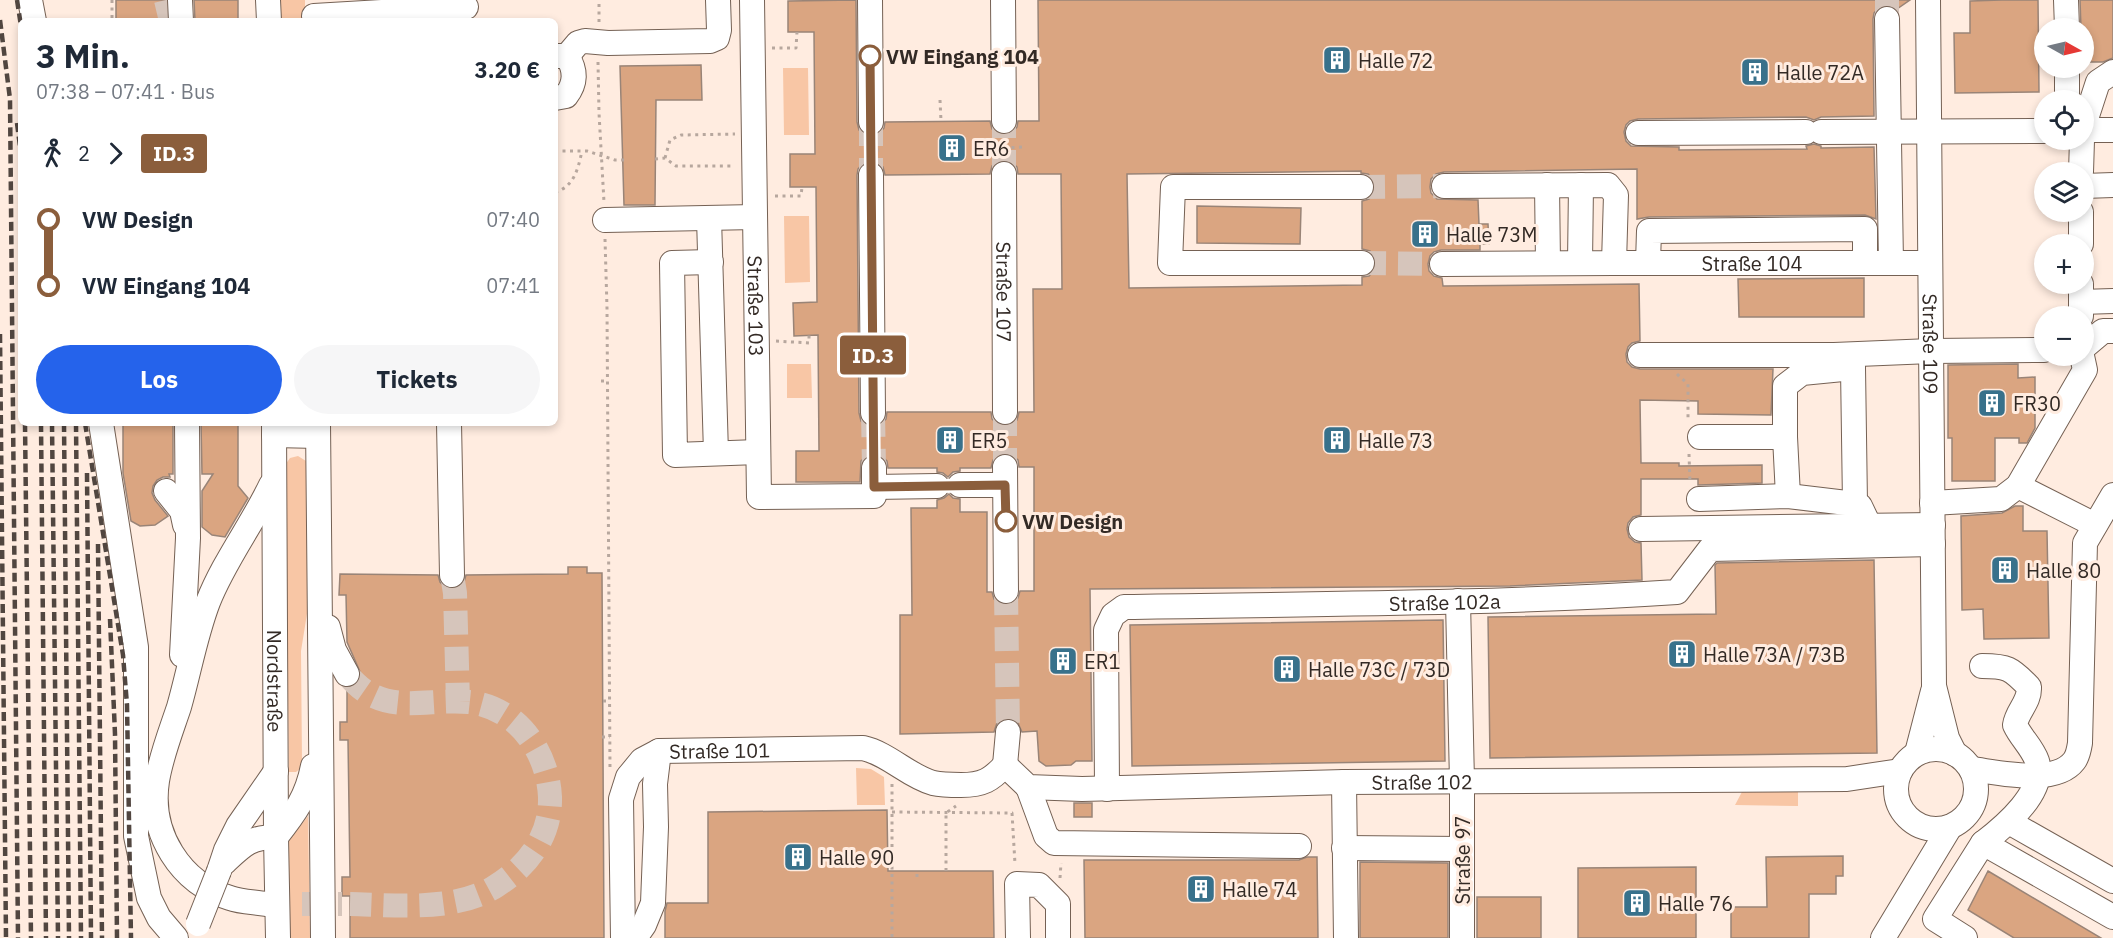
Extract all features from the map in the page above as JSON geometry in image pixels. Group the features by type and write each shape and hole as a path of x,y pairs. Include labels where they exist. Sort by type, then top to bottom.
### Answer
{"street":[{"path":"30,0 33,18"},
{"path":"180,0 181,18"},
{"path":"268,0 269,18"},
{"path":"558,97 566,96 572,88 574,68 561,56 578,43 717,39 718,0"},
{"name":"Straße 103","path":"752,0 759,497 874,483 949,486 1005,476 1006,591"},
{"path":"870,0 871,122"},
{"path":"1003,0 1004,121"},
{"name":"Straße 109","path":"1928,0 1934,686"},
{"path":"2066,0 2067,18"},
{"path":"317,12 466,10"},
{"path":"1887,19 1891,263"},
{"path":"2094,94 2098,82 2113,72"},
{"path":"2094,130 2113,130"},
{"path":"1638,133 2034,131"},
{"name":"Straße 107","path":"1004,174 1005,412"},
{"path":"871,175 873,412"},
{"path":"1547,185 1548,263"},
{"path":"1580,263 1581,185"},
{"path":"1444,186 1608,185 1616,195 1614,263"},
{"path":"2094,186 2113,185"},
{"path":"1361,187 1173,187 1170,262 1362,263"},
{"path":"605,220 709,218 755,206"},
{"path":"709,218 716,453"},
{"path":"1648,263 1649,231 1865,229 1865,263"},
{"path":"711,262 672,263 675,455 758,452"},
{"name":"Straße 104","path":"1442,264 1930,263"},
{"path":"2081,301 2113,301"},
{"path":"2094,339 2103,331 2113,331"},
{"path":"1640,355 1847,359 1931,351 2034,350"},
{"path":"1788,496 1785,386 1802,373 1847,359"},
{"path":"1847,359 1855,504"},
{"path":"1641,529 1933,524 2001,499 2018,486 2085,370 2084,366"},
{"path":"101,426 135,647 136,836 149,898 159,918 176,938"},
{"path":"180,703 188,540 187,426"},
{"path":"449,426 452,575"},
{"path":"274,429 318,429 323,938"},
{"name":"Nordstraße","path":"274,429 278,938"},
{"path":"1700,437 1785,437"},
{"path":"266,904 230,898 197,883 183,870 171,854 163,836 157,815 157,781 208,601 275,478"},
{"path":"2018,486 2095,525"},
{"path":"166,491 182,511 188,540"},
{"path":"1975,799 2033,776 2068,767 2078,753 2085,543 2113,495"},
{"path":"188,540 199,502 206,496"},
{"path":"1698,499 1788,496 1855,504 1860,506 1870,526"},
{"name":"Straße 102a","path":"1107,789 1106,630 1113,615 1124,607 1458,602 1677,592 1710,549 1933,524"},
{"path":"320,588 334,650 347,674"},
{"name":"Straße 97","path":"1458,602 1462,782 1462,938"},
{"path":"1982,666 2002,666 2012,670 2029,687 2029,695 2015,725 2033,751 2039,767 2033,776"},
{"path":"1934,686 1947,738 1963,761 1976,786 1975,799 1959,822 1938,830 1919,826 1904,814 1898,801 1896,786 1900,771 1917,753 1938,749 1963,761 2033,776"},
{"path":"1917,753 1934,686"},
{"path":"220,868 244,843 261,837 276,837 297,811 309,787 321,728"},
{"path":"883,756 933,783 970,785 991,780 1005,765 1008,732"},
{"name":"Straße 101","path":"623,938 621,800 628,777 642,760 659,751 863,748 883,756"},
{"path":"635,938 644,925 653,903 655,784 659,751"},
{"path":"1005,765 1028,787 1046,836 1054,843 1299,846"},
{"path":"196,931 226,850 238,826 276,771"},
{"name":"Straße 102","path":"1028,787 1107,789 1344,782 1846,779 1900,771"},
{"path":"1965,938 1935,919 1983,843 2009,822 2037,784 2033,776"},
{"name":"Straße 102","path":"1846,779 1898,801"},
{"path":"1344,782 1346,938"},
{"path":"2009,822 2113,881"},
{"path":"1914,887 1920,848 1919,826"},
{"path":"1886,934 1950,827"},
{"path":"1983,843 2113,917"},
{"path":"1344,848 1462,849"},
{"path":"1018,938 1017,884 1039,885 1058,904 1058,938"}],"path":[{"path":"112,0 112,18"},
{"path":"599,0 599,113 603,156 608,308 605,344 608,381 607,664 610,701 610,774"},
{"path":"753,48 796,48 797,32"},
{"path":"940,100 941,121"},
{"path":"664,158 670,140 681,135 754,134"},
{"path":"1004,148 1022,147"},
{"path":"871,151 879,150"},
{"path":"558,151 582,151 624,160"},
{"path":"558,191 577,175 582,151"},
{"path":"655,159 664,158 676,166 754,166"},
{"path":"755,206 801,196 802,187"},
{"path":"602,271 607,271"},
{"path":"602,308 608,308"},
{"path":"756,339 809,343 809,335"},
{"path":"601,381 608,381"},
{"path":"873,441 880,441"},
{"path":"603,701 610,701"},
{"path":"602,738 610,737"},
{"path":"883,756 892,812 892,938"},
{"path":"892,812 1012,813 1017,884"},
{"path":"946,832 946,871"},
{"path":"1058,904 1063,843"},
{"path":"917,871 917,877"}],"shaded area":[{"path":"279,0 305,0 305,18 279,18"},
{"path":"783,68 808,68 809,135 784,135"},
{"path":"784,216 809,216 810,282 785,283"},
{"path":"787,364 811,364 812,398 787,398"},
{"path":"298,456 306,461 309,470 310,595 301,651 302,762 301,768 296,772 289,772 285,465 290,458"},
{"path":"856,768 871,769 884,777 885,805 857,805"},
{"path":"1798,789 1798,806 1735,805 1743,790"},
{"path":"308,816 310,938 288,938 287,843"}],"building":[{"path":"116,0 166,0 167,18 116,18"},
{"path":"194,0 238,0 238,18 195,18"},
{"path":"856,0 857,122 859,130 871,136 879,134 885,122 990,121 992,129 1004,135 1012,133 1018,121 1039,121 1038,0 1910,0 1897,9 1886,5 1879,7 1874,13 1874,116 1821,117 1814,120 1806,117 1638,119 1630,121 1624,132 1626,141 1631,146 1679,147 1679,150 1807,149 1806,146 1814,144 1821,148 1874,147 1876,219 1865,215 1637,219 1637,169 1444,172 1436,174 1431,179 1431,193 1437,199 1478,200 1479,224 1488,224 1489,244 1480,244 1480,250 1441,250 1430,256 1429,271 1434,276 1442,278 1443,286 1639,284 1640,341 1632,343 1626,354 1627,362 1632,367 1640,369 1773,369 1771,415 1698,414 1698,401 1640,400 1641,463 1679,463 1679,466 1762,465 1762,483 1698,485 1698,479 1641,479 1641,515 1633,517 1627,529 1629,537 1641,543 1642,580 1510,586 1090,589 1092,761 1046,766 1039,761 1037,731 1022,732 1017,721 1010,718 997,723 994,732 900,734 900,615 912,615 911,508 937,508 937,500 949,494 953,498 960,499 960,512 987,512 987,592 992,592 994,599 1000,604 1013,604 1020,591 1034,591 1034,467 1019,467 1018,460 1004,453 998,454 991,468 960,468 960,471 953,472 948,477 937,472 937,468 888,468 887,461 882,456 873,454 861,461 860,482 796,482 796,451 819,451 818,335 794,336 793,303 817,302 816,187 790,187 790,154 815,154 814,32 788,32 788,1","holes":["1003,160 1012,162 1017,167 1018,174 1061,174 1062,289 1033,289 1034,412 1019,412 1017,420 1012,425 1006,426 997,424 992,419 991,412 887,412 886,419 881,425 867,426 861,421 859,413 858,169 863,163 871,161 883,167 885,175 990,174 992,166","1361,171 1373,179 1375,186 1373,195 1362,201 1362,249 1370,251 1376,262 1374,271 1369,276 1362,277 1362,285 1129,288 1127,174"]},
{"path":"2038,0 2038,18 2034,18 2034,78 2039,78 2039,90 2034,90 2034,92 1955,93 1954,33 1970,33 1970,1"},
{"path":"2080,0 2113,0 2113,58 2103,62 2094,62 2094,18 2081,18"},
{"path":"701,65 702,100 656,100 655,205 624,205 620,66"},
{"path":"1197,206 1301,208 1300,244 1197,243"},
{"path":"1864,278 1864,317 1739,317 1738,279"},
{"name":"FR30","path":"2018,364 2018,378 2035,377 2035,428 2027,443 2019,443 2019,438 1995,438 1995,481 1952,481 1952,438 1948,438 1948,365"},
{"path":"123,426 173,426 173,474 157,480 152,493 168,516 155,525 140,526 131,521 123,473"},
{"path":"201,426 238,426 238,486 248,498 225,537 212,535 202,527 202,491 213,474 202,474"},
{"name":"Halle 80","path":"2015,506 2023,506 2023,531 2047,531 2049,638 1984,639 1983,609 1962,610 1961,516 2002,513"},
{"name":"Halle 73A / 73B","path":"1874,560 1877,753 1490,758 1488,617 1716,614 1715,565 1717,563"},
{"path":"568,567 587,567 587,573 602,573 604,938 350,938 350,896 342,896 342,877 350,877 348,740 340,740 340,722 347,722 347,688 359,682 361,674 347,642 346,595 339,595 340,574 438,575 445,587 453,589 464,582 466,575 568,574"},
{"name":"Halle 73C / 73D","path":"1443,620 1445,761 1132,766 1130,625"},
{"path":"1074,803 1092,803 1092,817 1074,817"},
{"name":"Halle 90","path":"887,810 888,871 993,871 994,938 665,938 667,903 708,903 708,812"},
{"path":"1843,856 1843,876 1836,876 1836,894 1809,894 1809,938 1731,938 1731,907 1767,907 1766,857"},
{"name":"Halle 74","path":"1317,857 1318,938 1085,938 1084,860 1299,860"},
{"path":"1360,862 1448,863 1448,938 1360,938"},
{"name":"Halle 76","path":"1696,867 1696,938 1578,938 1578,868"},
{"path":"1988,871 2101,938 2014,938 1968,910"},
{"path":"1477,897 1541,897 1541,938 1477,938"}],"tunnel":[{"path":"166,0 170,18"},
{"path":"1887,0 1887,19"},
{"path":"1004,121 1004,174"},
{"path":"871,122 871,175"},
{"path":"1361,187 1444,186"},
{"path":"1362,263 1442,264"},
{"path":"1005,412 1005,467"},
{"path":"873,413 874,468"},
{"path":"452,575 455,593 458,702"},
{"path":"1006,591 1008,732"},
{"path":"347,674 360,688 389,701 404,703 469,702 502,713 527,734 536,748 548,780 550,797 546,825 535,849 518,869 496,886 463,900 444,903 406,906 350,904"},
{"path":"266,904 342,904"}],"railway":[{"path":"17,0 20,18"},
{"path":"0,20 10,99 18,938"},
{"path":"17,123 18,131"},
{"path":"0,334 6,938"},
{"path":"25,426 31,938"},
{"path":"41,426 46,938"},
{"path":"52,426 58,938"},
{"path":"64,426 69,938"},
{"path":"76,426 81,938"},
{"path":"85,426 123,655 127,705 131,938"},
{"path":"87,473 91,938"},
{"path":"98,544 102,938"},
{"path":"110,619 115,734 117,938"}],"bus line":[{"name":"ID.3","path":"870,56 874,487 1005,485 1006,521"}],"place":[{"name":"VW Eingang 104","path":"870,56"},
{"name":"Halle 72","path":"1337,60"},
{"name":"Halle 72A","path":"1755,72"},
{"name":"ER6","path":"952,148"},
{"name":"Halle 73M","path":"1425,234"},
{"name":"FR30","path":"1992,403"},
{"name":"ER5","path":"950,440"},
{"name":"Halle 73","path":"1337,440"},
{"name":"VW Design","path":"1006,521"},
{"name":"Halle 80","path":"2005,570"},
{"name":"Halle 73A / 73B","path":"1682,654"},
{"name":"ER1","path":"1063,661"},
{"name":"Halle 73C / 73D","path":"1287,669"},
{"name":"Halle 90","path":"798,857"},
{"name":"Halle 74","path":"1201,889"},
{"name":"Halle 76","path":"1637,903"}]}
